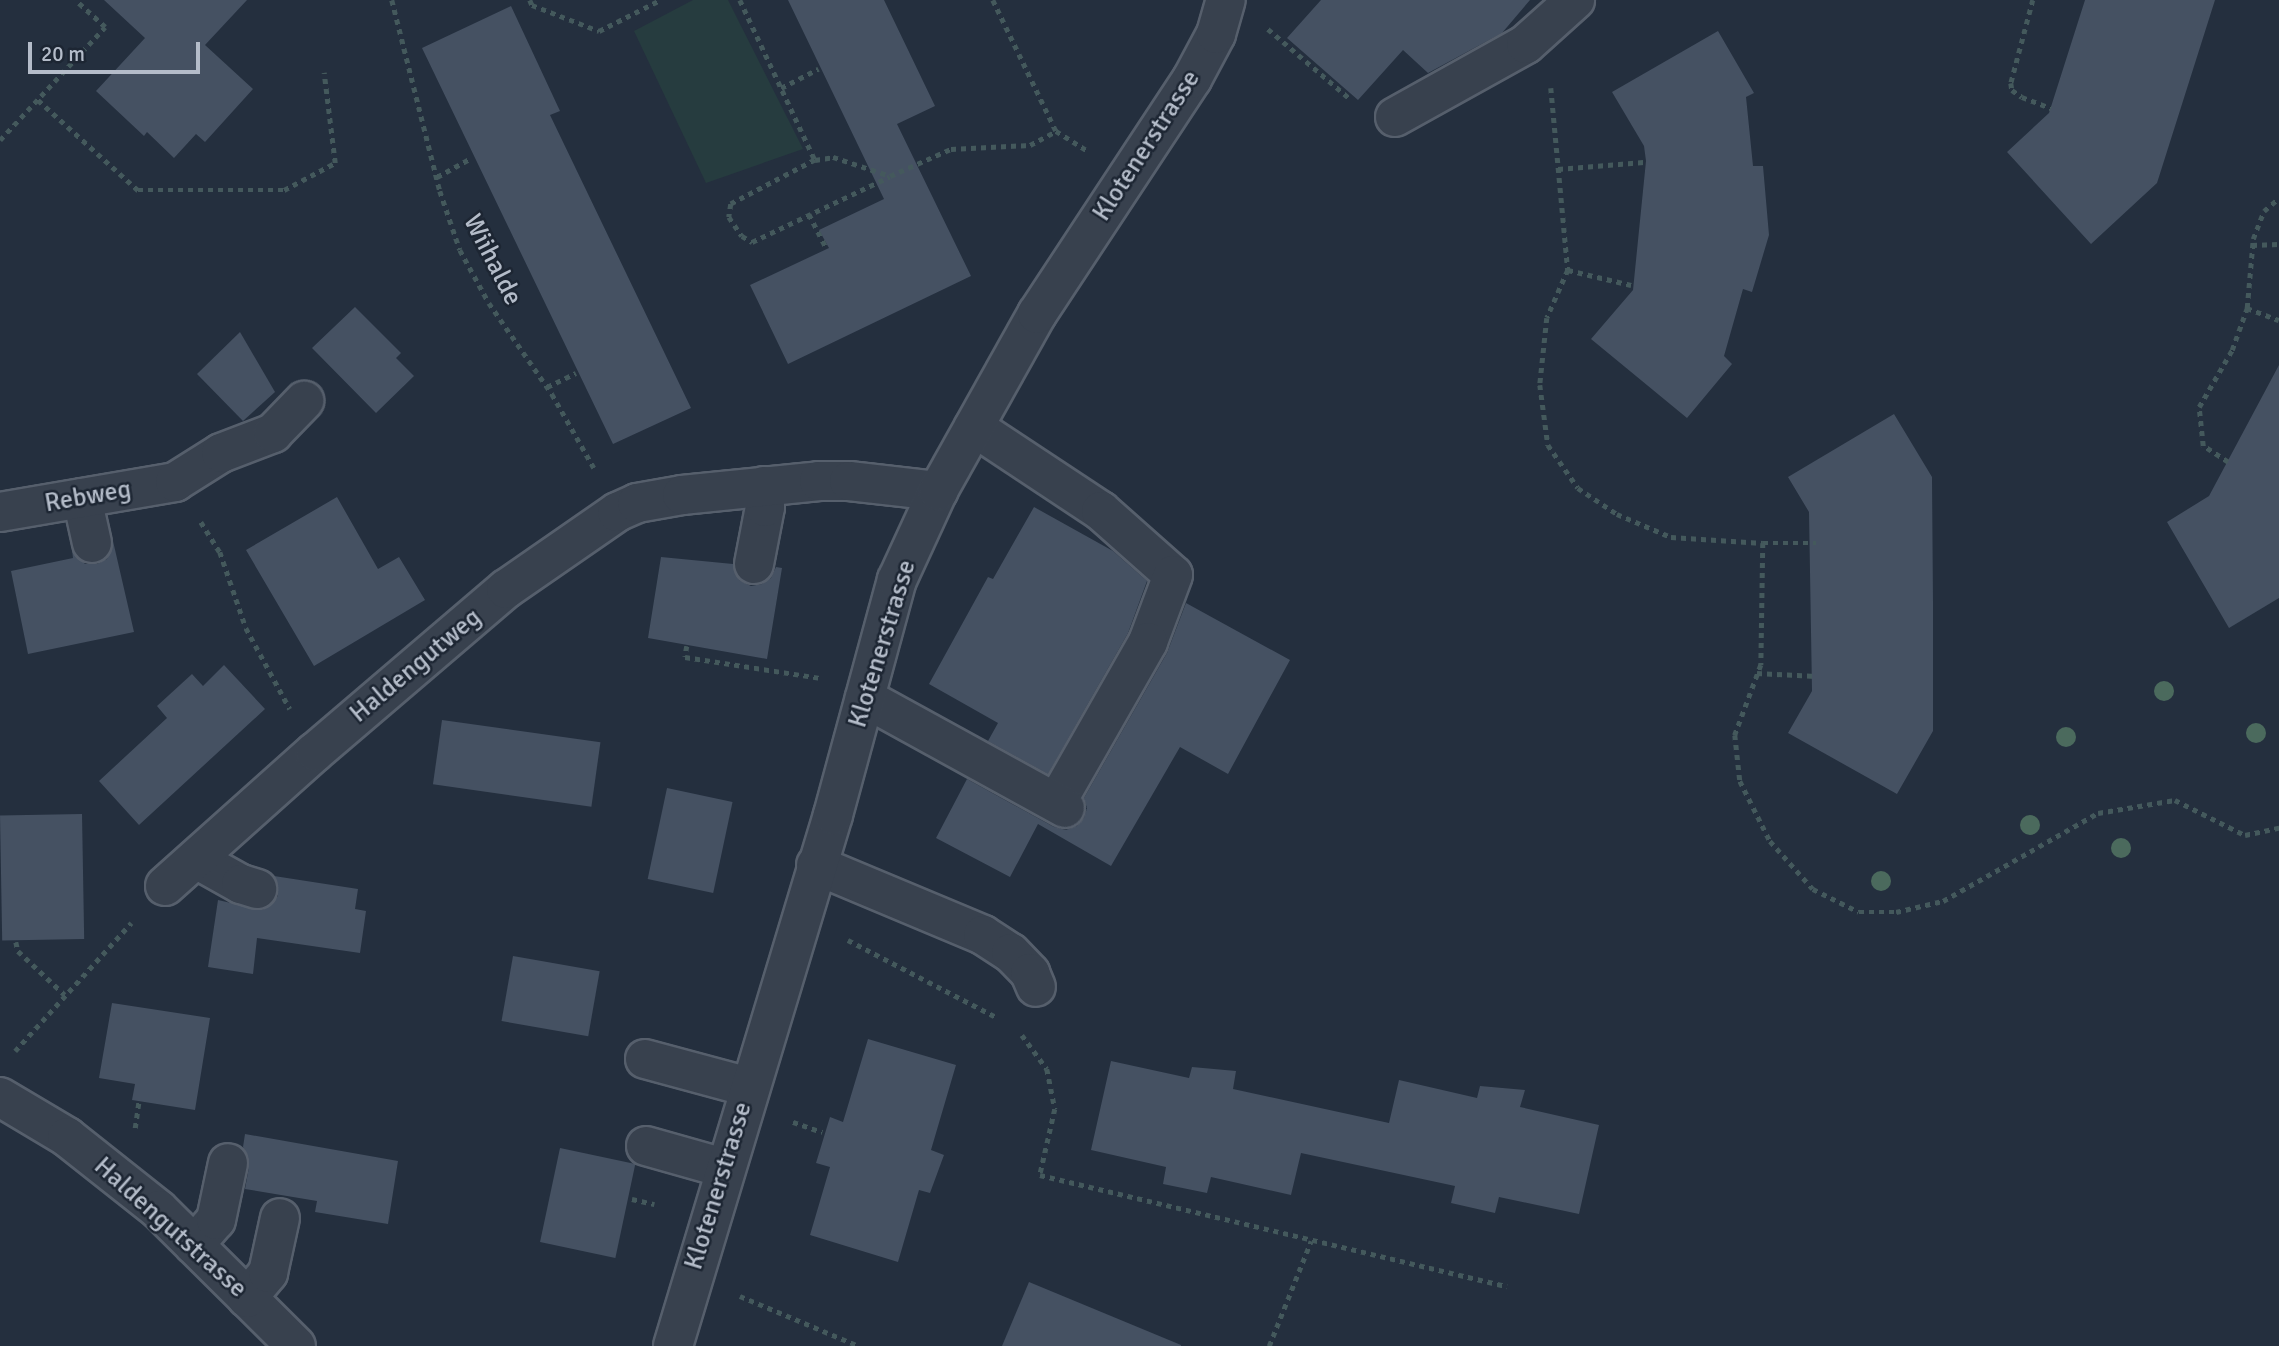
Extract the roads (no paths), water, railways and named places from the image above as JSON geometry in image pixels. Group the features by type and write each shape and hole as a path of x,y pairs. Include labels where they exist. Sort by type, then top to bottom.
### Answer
{"street":[{"name":"Klotenerstrasse","path":"673,1346 690,1281 865,698 897,580 938,491 1037,314 1199,67 1216,34 1226,0"},
{"path":"1377,112 1526,44 1576,0"},
{"name":"Rebweg","path":"0,512 175,482 221,453 273,433 304,401"},
{"path":"865,698 1061,805 1148,642 1172,575 1101,511 974,426"},
{"name":"Haldengutweg","path":"165,886 315,752 506,590 617,512 637,503 682,495 764,486 849,481 938,491"},
{"path":"754,564 765,507 764,486"},
{"path":"82,498 92,543"},
{"path":"196,859 241,884 257,889"},
{"path":"816,865 983,935 1011,954 1030,973 1036,987"},
{"path":"645,1059 749,1087"},
{"name":"Haldengutstrasse","path":"0,1097 67,1138 112,1172 194,1245 247,1298 278,1339"},
{"path":"646,1146 724,1168"},
{"path":"194,1245 216,1220 228,1163"},
{"path":"247,1298 268,1273 280,1218"}]}
